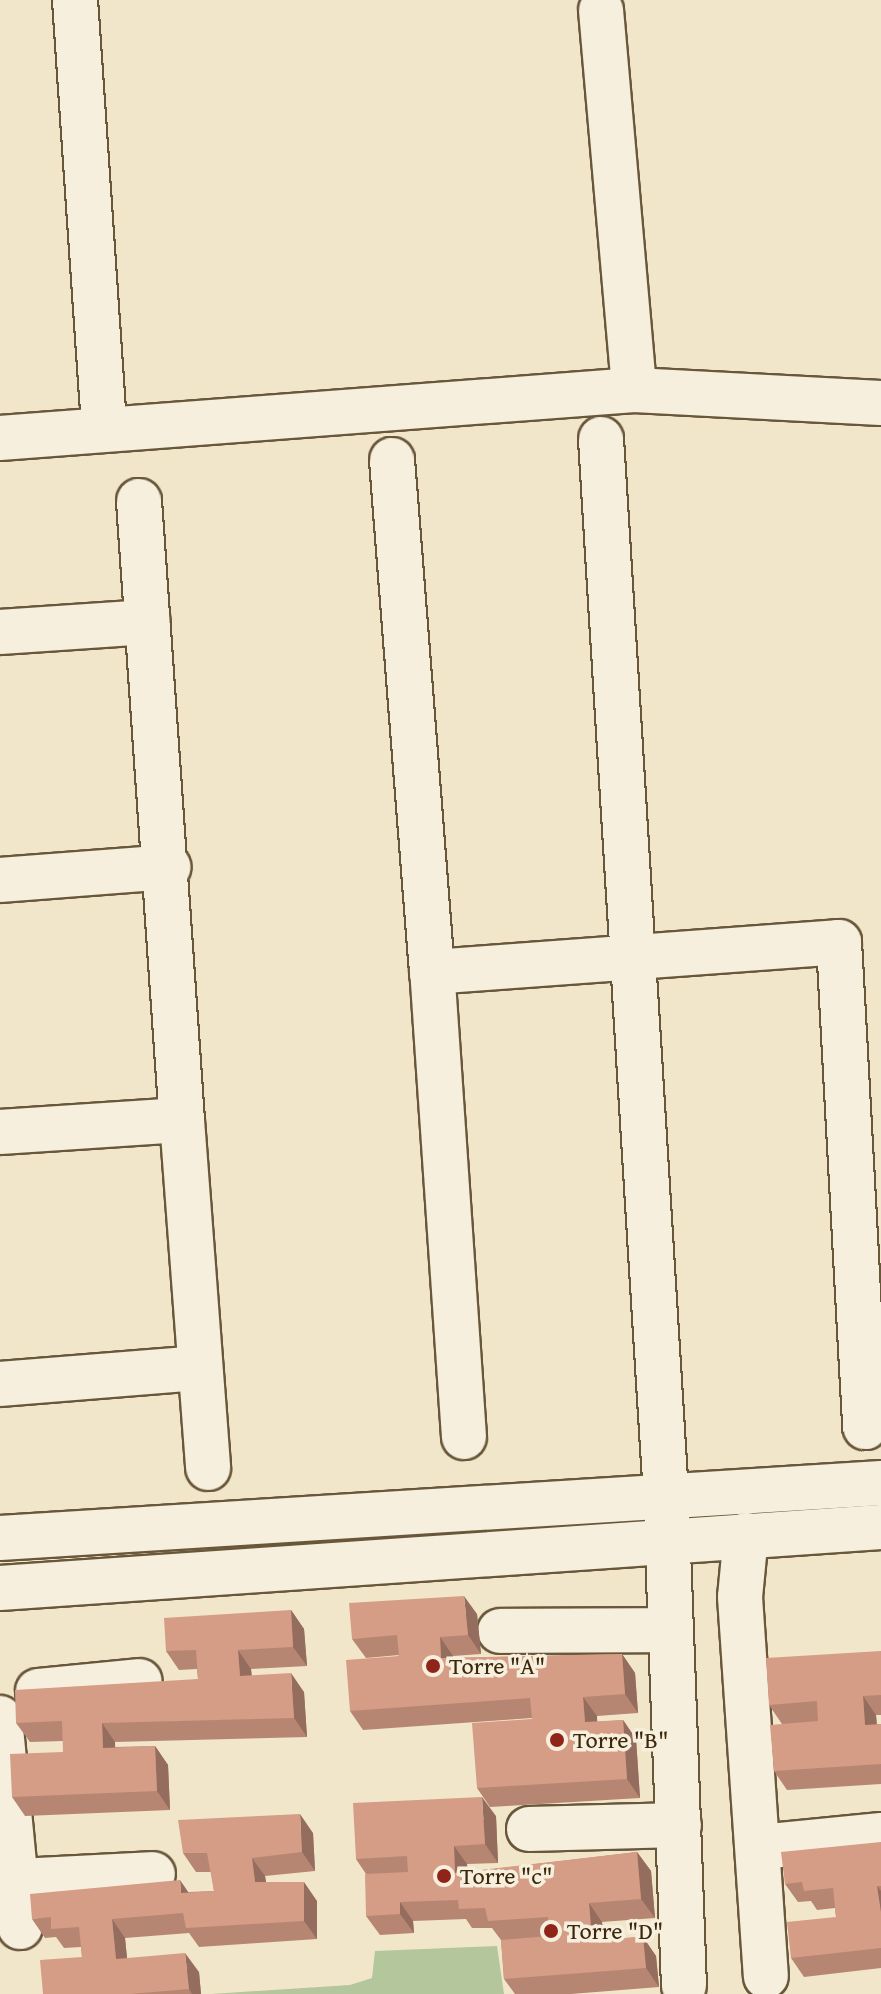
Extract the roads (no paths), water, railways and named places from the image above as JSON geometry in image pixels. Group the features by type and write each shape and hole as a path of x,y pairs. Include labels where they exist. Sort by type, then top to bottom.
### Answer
{"street":[{"path":"75,0 104,426"},
{"path":"601,10 634,390"},
{"path":"0,438 104,426 634,390 881,403"},
{"path":"601,439 666,1496 684,1986"},
{"path":"392,460 464,1437"},
{"path":"139,501 169,867 197,1368 208,1468"},
{"path":"0,632 148,622"},
{"path":"0,880 169,867"},
{"path":"432,972 839,942 865,1427"},
{"path":"0,1132 182,1120"},
{"path":"0,1384 197,1368"},
{"path":"0,1538 881,1483"},
{"path":"0,1588 881,1527"},
{"path":"746,1535 740,1597 749,1666 766,1976"},
{"path":"500,1631 671,1630"},
{"path":"749,1666 793,1661"},
{"path":"0,1694 140,1681"},
{"path":"0,1718 20,1927"},
{"path":"529,1829 679,1825"},
{"path":"760,1847 881,1835"},
{"path":"16,1881 153,1874"}],"place":[{"name":"Torre \"A\"","path":"433,1666"},
{"name":"Torre \"B\"","path":"557,1740"},
{"name":"Torre \"c\"","path":"444,1876"},
{"name":"Torre \"D\"","path":"551,1931"}]}
